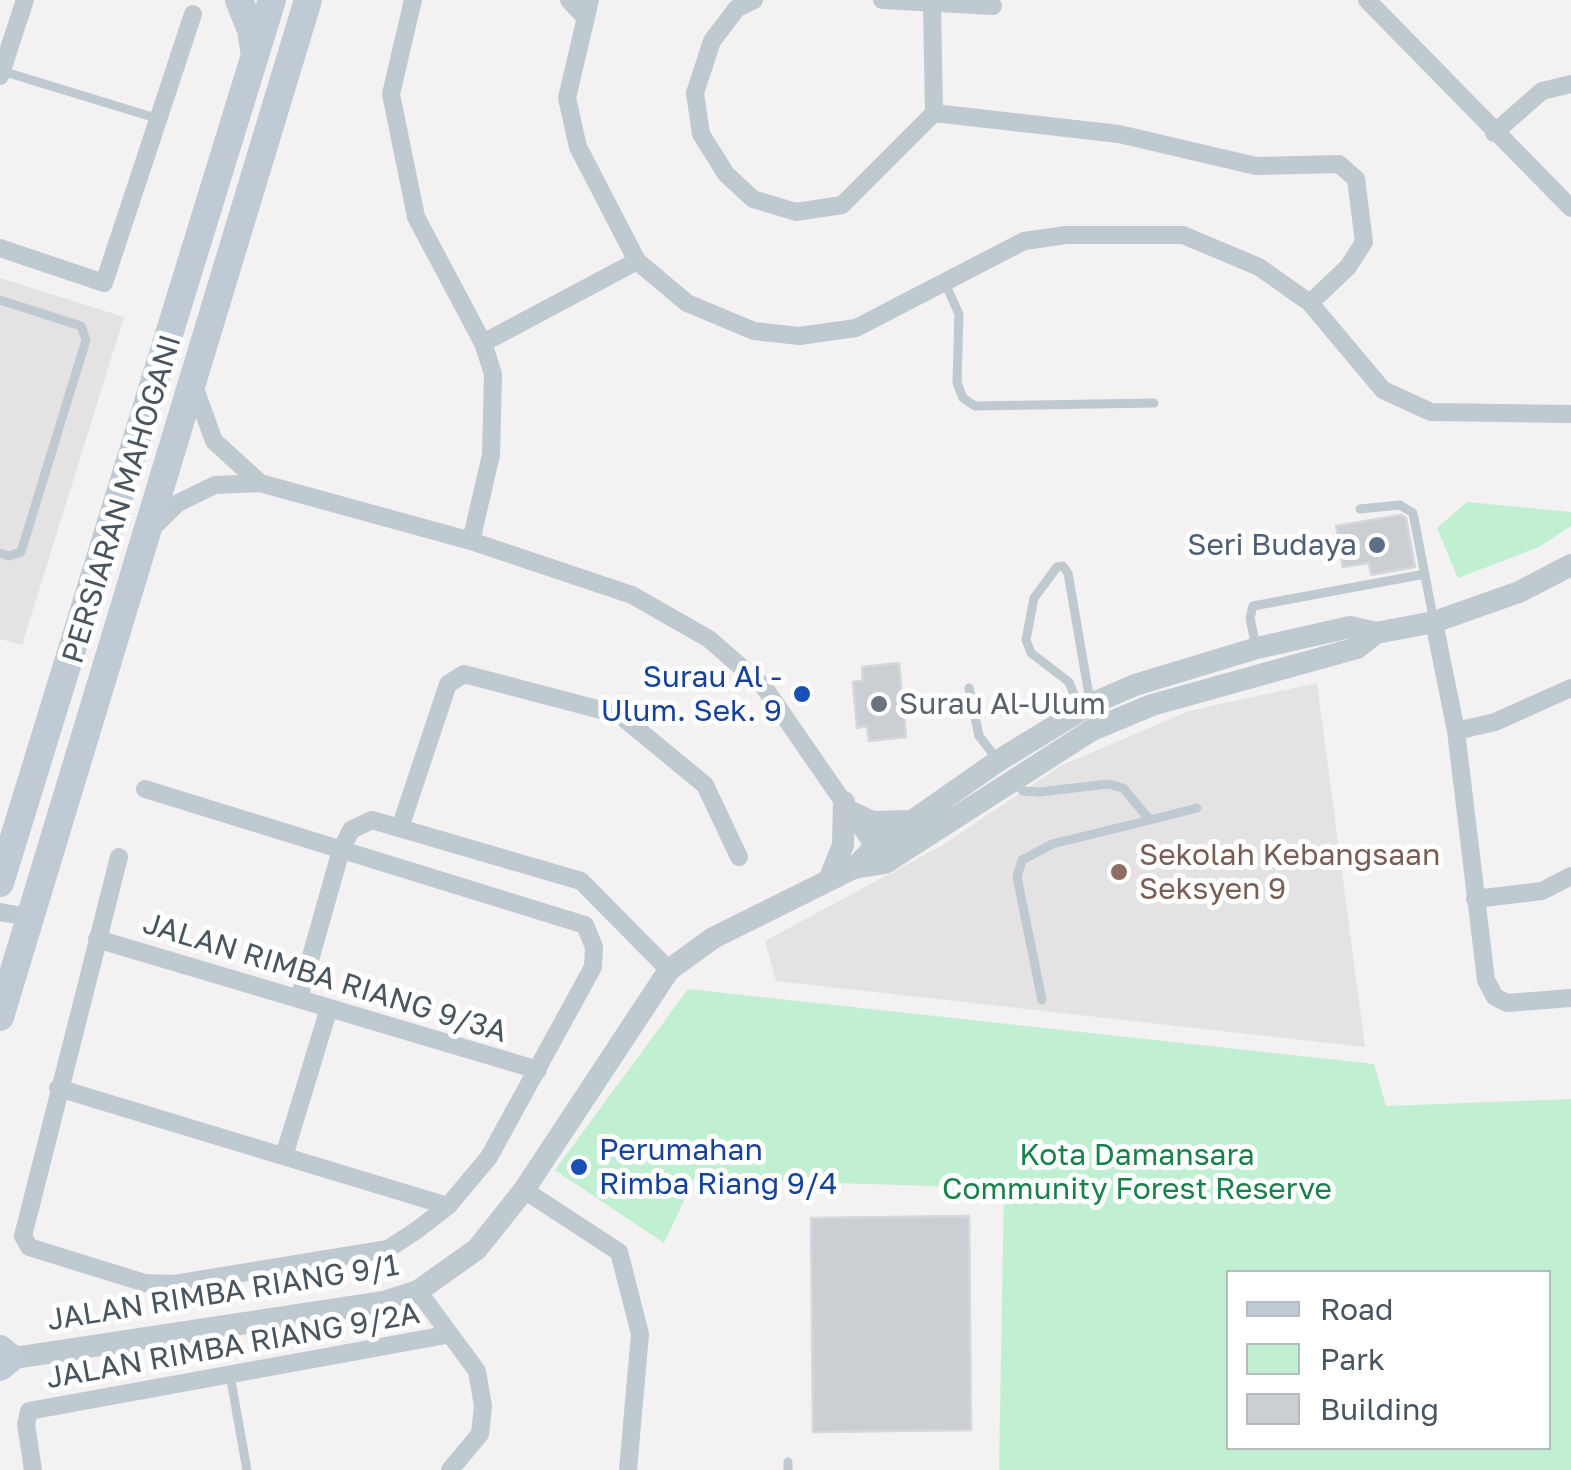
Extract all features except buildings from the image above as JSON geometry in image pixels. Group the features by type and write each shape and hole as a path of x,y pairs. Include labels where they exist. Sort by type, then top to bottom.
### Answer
{"main road":[{"path":"239,0 252,30 254,57"},
{"name":"PERSIARAN MAHOGANI","path":"1,876 272,0"},
{"name":"PERSIARAN MAHOGANI","path":"0,1017 308,0"}],"street":[{"path":"1,74 6,40 25,0"},
{"path":"413,0 391,94 416,217 483,344 493,374 495,414 471,541"},
{"path":"569,0 587,8 566,98 578,147 637,261 686,303 754,331 799,336 856,328 1024,241 1066,235 1183,235 1258,267 1310,303 1383,390 1430,412 1571,414"},
{"path":"754,0 737,8 712,41 695,93 701,134 726,174 753,200 796,212 842,205 934,112 932,5"},
{"path":"882,0 993,6"},
{"path":"1367,0 1571,208"},
{"path":"0,248 104,284 193,14"},
{"path":"1494,133 1542,92 1571,84"},
{"path":"934,112 1119,134 1256,166 1339,164 1356,179 1364,242 1348,267 1310,303"},
{"path":"483,344 637,261"},
{"path":"192,380 214,441 260,483"},
{"path":"145,535 195,494 215,485 260,483 471,541 632,596 709,639 780,705 880,856 1005,769 1152,705 1357,648 1376,632"},
{"name":"JALAN RIMBA RIANG 9/1","path":"3,1358 384,1302 418,1291 477,1249 524,1190 669,970 713,938 880,856 913,820 1005,769 1085,707 1135,685 1256,648 1350,626 1376,632 1434,622 1519,592 1571,564"},
{"path":"1434,622 1456,731 1486,980 1494,997 1506,1003 1571,998"},
{"path":"1256,648 1263,673"},
{"path":"400,828 448,684 464,674 620,715 705,785 739,857"},
{"path":"1456,731 1496,722 1571,688"},
{"path":"119,857 23,1236 29,1247 145,1283 174,1284 388,1249 448,1206 490,1157 593,967 594,946 585,925 145,789"},
{"path":"848,807 888,824 913,820"},
{"path":"829,880 842,845 848,807"},
{"path":"299,999 341,850 351,830 372,820 581,881 669,970"},
{"path":"1475,898 1542,891 1571,876"},
{"path":"0,912 29,917"},
{"name":"JALAN RIMBA RIANG 9/3A","path":"97,939 538,1070"},
{"path":"284,1156 328,1008"},
{"path":"58,1088 448,1206"},
{"path":"524,1190 619,1252 640,1334 628,1470"},
{"path":"418,1291 446,1335 469,1356 477,1371 482,1406 480,1434 450,1470"},
{"name":"JALAN RIMBA RIANG 9/2A","path":"33,1470 26,1424 29,1411 446,1335"}],"lane":[{"path":"1,74 159,119"},
{"path":"943,281 958,314 956,383 963,398 975,406 1154,403"},
{"path":"0,300 81,326 86,340 20,552 0,554"},
{"path":"1360,510 1408,508 1415,519 1434,622"},
{"path":"1063,566 1068,573 1085,707 1069,682 1031,652 1026,640 1034,598 1056,567 1063,566"},
{"path":"1256,648 1250,618 1253,606 1425,574"},
{"path":"969,688 980,736 1023,792 1108,784 1123,788 1150,820"},
{"path":"1042,1000 1017,877 1022,860 1052,844 1197,808"},
{"path":"230,1375 247,1470"}],"shaded area":[{"path":"0,278 124,317 22,645 0,639"},
{"name":"Sekolah Kebangsaan Seksyen 9","path":"1317,683 1365,1047 776,981 765,941 943,845 1062,765 1189,711"}],"green space":[{"path":"1467,502 1571,512 1571,526 1539,547 1458,578 1437,528"},
{"name":"Kota Damansara Community Forest Reserve","path":"688,989 1374,1064 1386,1106 1571,1099 1571,1470 999,1470 1004,1188 694,1179 664,1243 555,1170"}],"place":[{"name":"Seri Budaya","path":"1377,545"},
{"name":"Surau Al - Ulum. Sek. 9","path":"802,694"},
{"name":"Surau Al-Ulum","path":"879,704"},
{"name":"Sekolah Kebangsaan Seksyen 9","path":"1119,872"},
{"name":"Perumahan Rimba Riang 9/4","path":"579,1167"}]}
